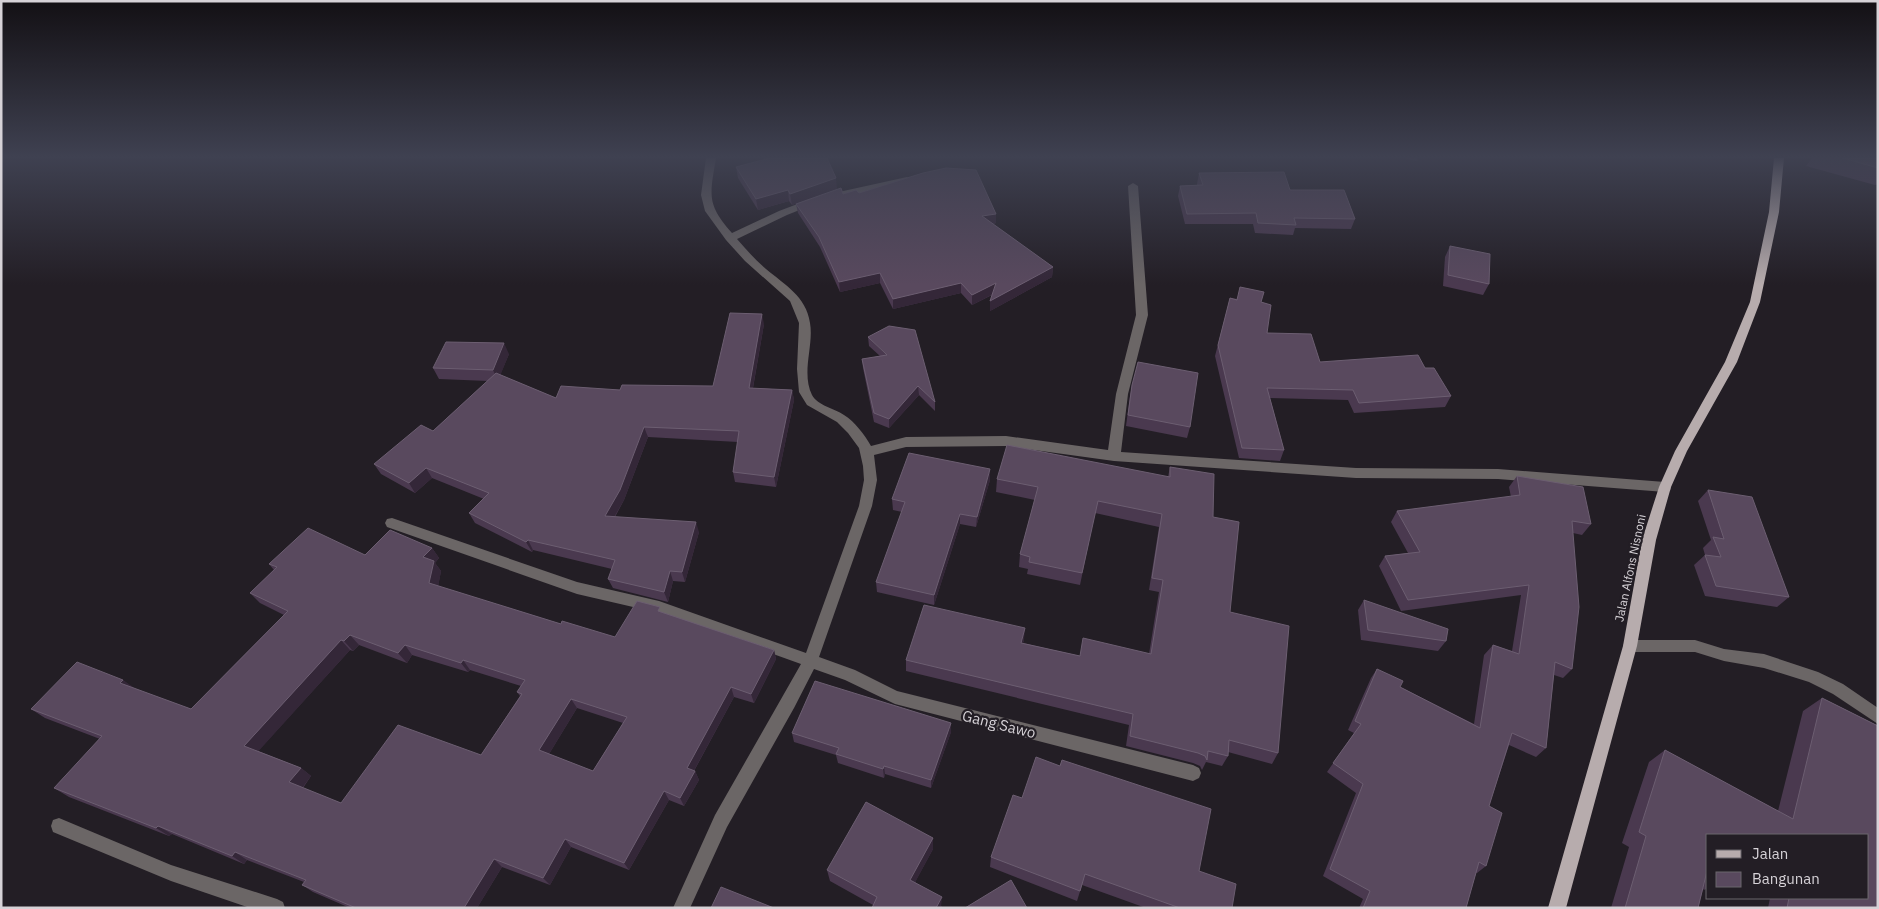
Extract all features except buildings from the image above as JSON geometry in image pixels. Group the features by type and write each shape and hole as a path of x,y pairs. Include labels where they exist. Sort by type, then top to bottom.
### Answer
{"main road":[{"name":"Jalan Alfons Nisnoni","path":"1557,908 1630,646 1649,540 1665,487 1681,451 1734,356 1755,302 1775,200"}],"street":[{"path":"681,908 721,821 776,726 810,662 863,514 871,480 867,452 854,431 841,420 816,406 808,399 803,381 805,321 796,300 788,291 760,270 730,238 707,206 707,200"},
{"path":"730,238 783,213 815,200"},
{"path":"1114,456 1122,394 1142,315 1134,200"},
{"path":"867,452 906,442 1006,441 1114,456 1356,473 1498,474 1665,487"},
{"name":"Gang Sawo","path":"392,523 567,585 659,608 850,675 895,697 1193,773"},
{"path":"1630,646 1696,646 1724,654 1764,661 1813,677 1830,685 1878,717"},
{"path":"59,826 171,873 277,908"}]}
